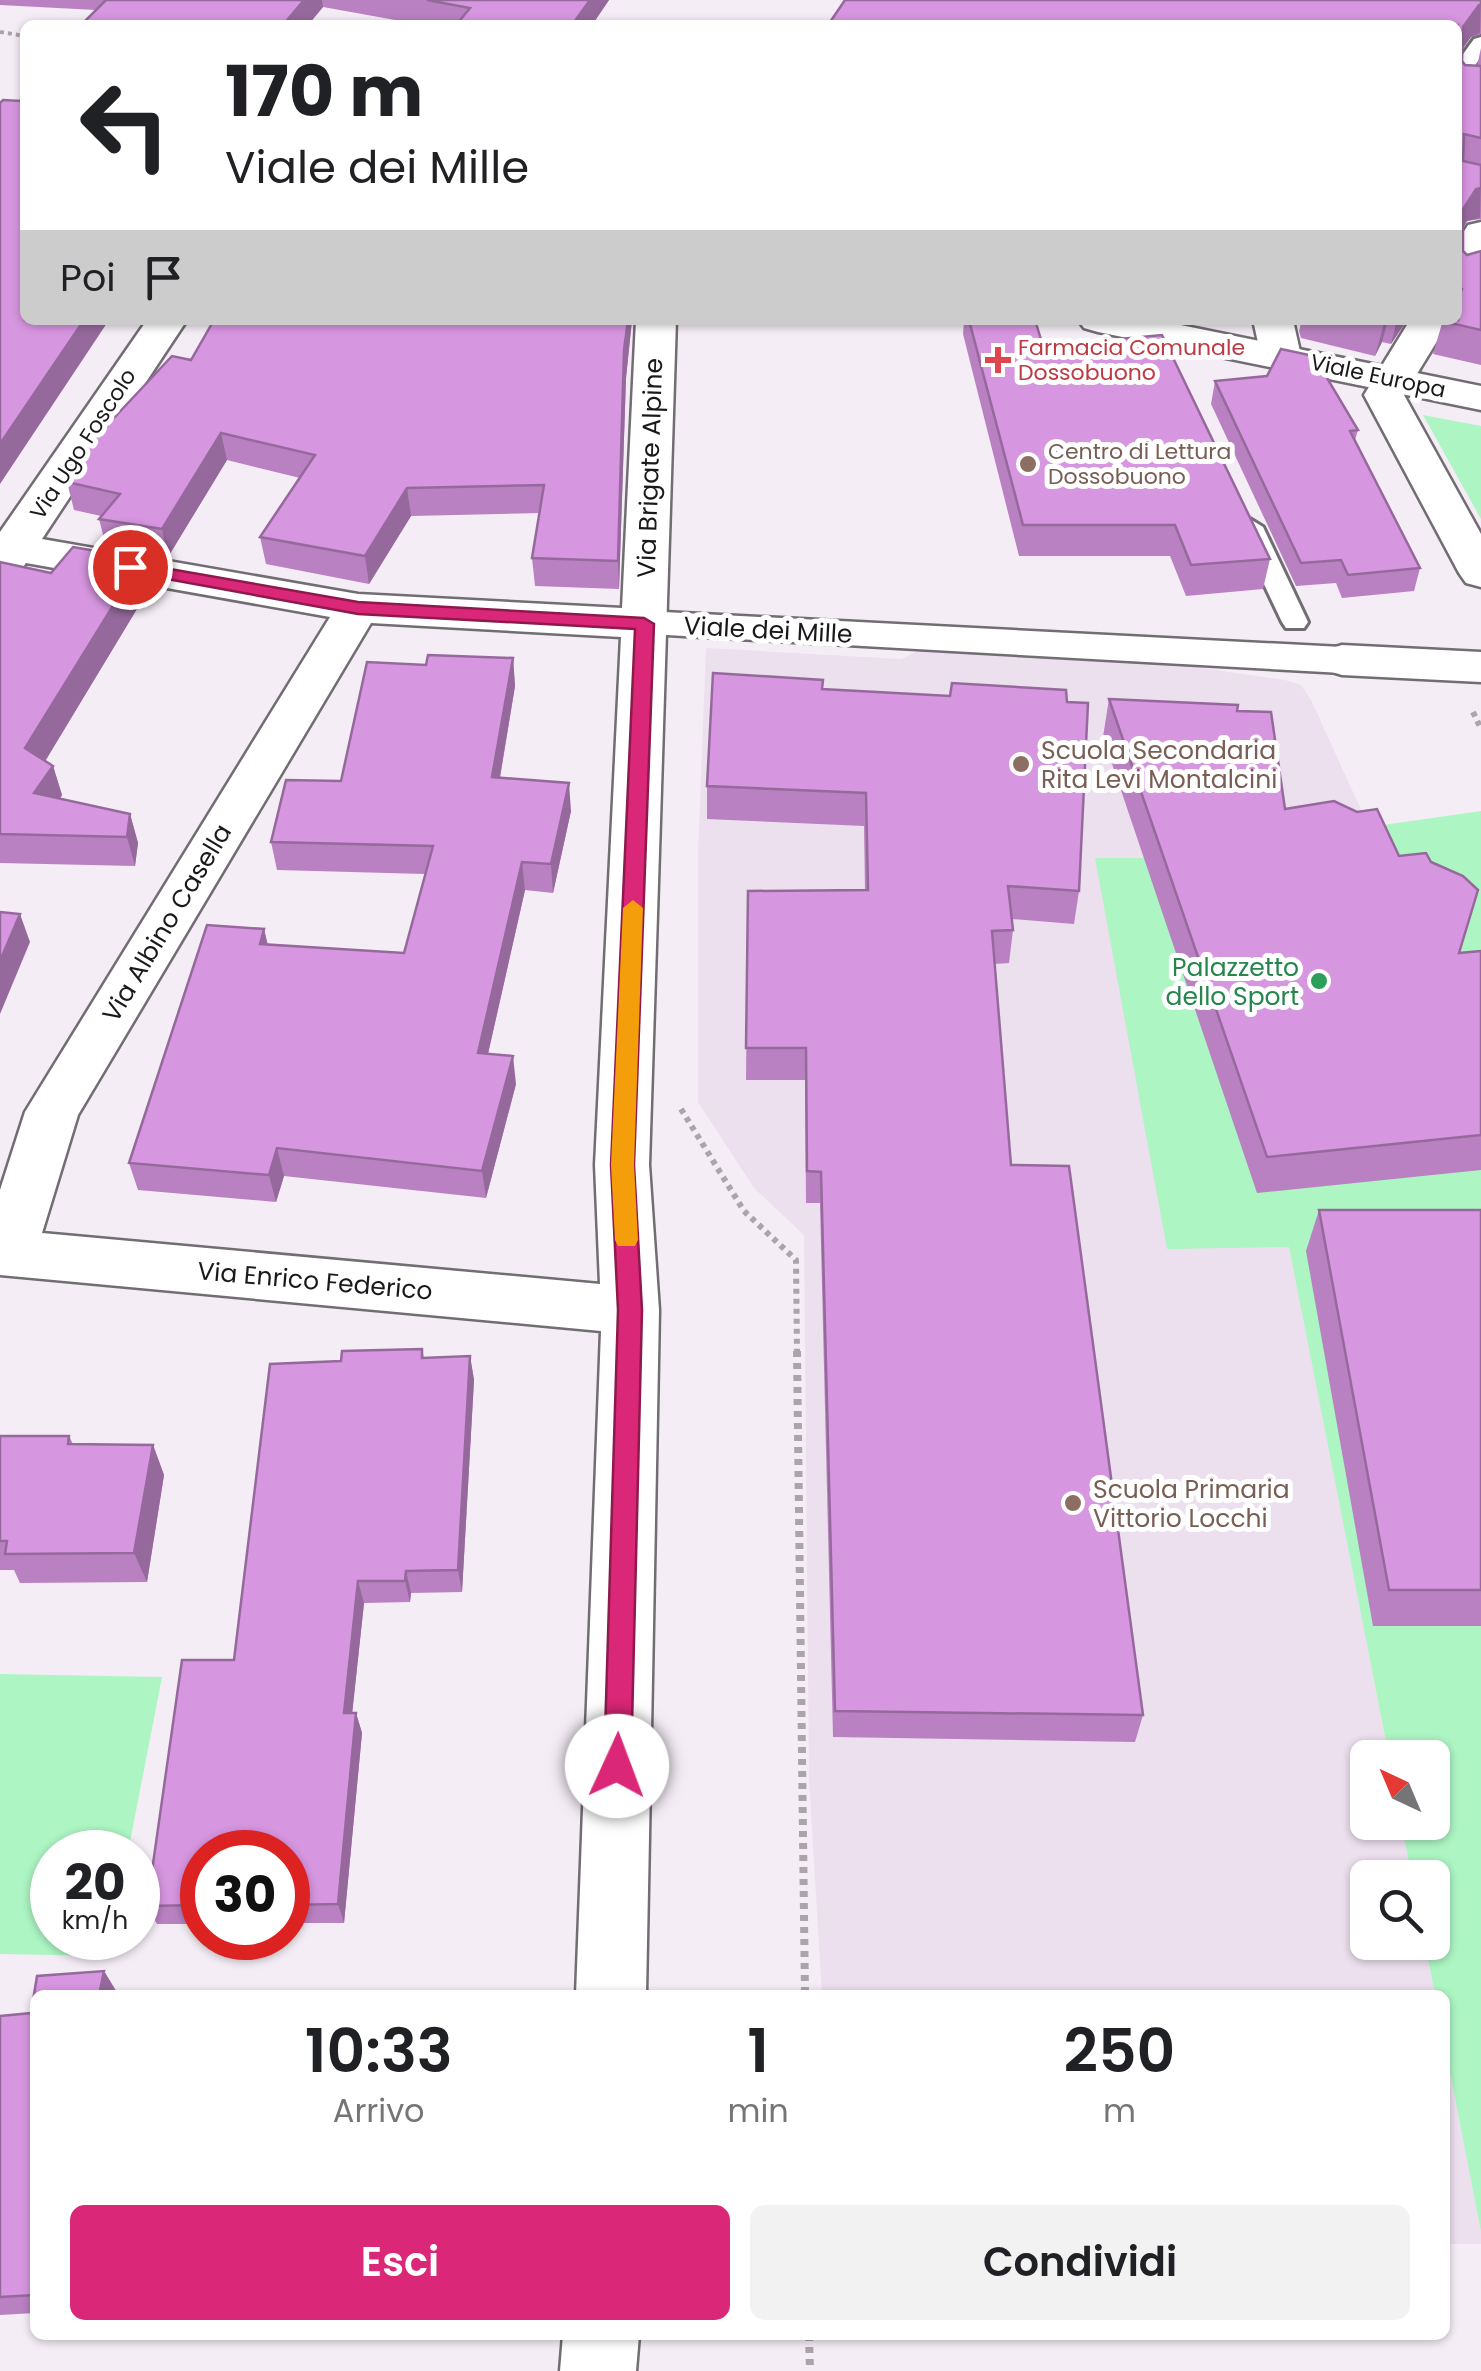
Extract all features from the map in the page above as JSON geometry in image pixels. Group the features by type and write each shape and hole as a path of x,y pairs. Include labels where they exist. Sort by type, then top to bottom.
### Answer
{"street":[{"path":"1462,266 1481,233"},
{"name":"Via Ugo Foscolo","path":"5,554 164,325"},
{"name":"Via Brigate Alpine","path":"611,1990 630,1310 622,1165 656,325"},
{"name":"Viale Europa","path":"1124,325 1161,332 1277,338 1395,379 1481,398"},
{"path":"1427,325 1384,394 1481,573"},
{"name":"Viale dei Mille","path":"5,554 358,608 1481,667"},
{"name":"Via Albino Casella","path":"4,1252 52,1112 358,608"},
{"name":"Via Enrico Federico","path":"4,1252 630,1310"},
{"path":"598,2371 601,2340"}],"lane":[{"path":"1462,69 1481,43"},
{"path":"1161,332 1176,369"},
{"path":"1236,496 1295,622"}],"path":[{"path":"625,1113 684,1109 744,1211 796,1260 805,1990"},
{"path":"810,2340 810,2371"}],"shaded area":[{"name":"Scuola Primaria Vittorio Locchi","path":"706,648 901,659 920,650 1181,665 1301,685 1369,827 1271,858 1095,859 1289,1246 1386,1740 1350,1740 1350,1840 1404,1840 1409,1860 1350,1860 1350,1960 1428,1960 1434,1990 822,1990 809,1779 804,1235 754,1188 698,1102 698,855"},
{"path":"1450,2073 1481,2232 1481,2244 1450,2244"}],"green space":[{"path":"1423,415 1481,426 1481,519"},
{"path":"1481,811 1481,2232 1450,2073 1450,1990 1434,1990 1428,1960 1450,1960 1450,1860 1409,1860 1404,1840 1450,1840 1450,1740 1386,1740 1289,1247 1167,1249 1095,858 1270,858 1369,827"},
{"path":"0,1674 162,1677 132,1830 30,1830 30,1955 0,1954"}],"building":[{"path":"106,0 304,0 287,20 86,20"},
{"path":"427,0 590,0 576,20 460,20 470,8"},
{"path":"845,0 1481,0 1463,27 1462,61 1462,20 831,20"},
{"path":"1462,61 1465,65 1481,66 1481,138 1464,134 1463,161 1481,165 1481,188 1476,189 1463,209 1463,251 1467,255 1481,251 1481,330 1459,325"},
{"path":"20,101 20,325 81,325 0,444 0,103"},
{"path":"211,325 627,325 618,561 532,558 544,485 407,488 365,556 260,537 315,455 221,433 162,529 99,519 120,494 67,482 75,471 68,467 172,356 191,360"},
{"path":"970,325 1037,325 1043,346 1162,335 1270,559 1191,565 1175,525 1023,525"},
{"path":"1281,349 1314,356 1358,430 1350,431 1420,568 1348,575 1341,560 1301,563 1215,381 1267,376"},
{"path":"73,547 142,559 25,748 53,766 34,793 130,814 127,837 0,834 0,562 51,573"},
{"path":"428,655 513,658 492,777 569,783 551,864 522,862 478,1053 513,1056 482,1171 277,1148 269,1175 129,1163 207,925 264,929 260,944 404,953 433,846 271,842 286,780 341,781 367,662 426,665"},
{"path":"713,673 823,680 822,689 950,696 952,683 1066,690 1067,702 1088,703 1079,891 1008,886 1013,930 992,931 1011,1165 1069,1166 1143,1715 835,1711 821,1172 807,1171 806,1048 746,1048 748,891 868,890 866,793 707,786"},
{"path":"1109,699 1238,705 1237,711 1271,712 1285,809 1334,801 1357,812 1377,809 1399,856 1426,853 1431,862 1463,876 1478,890 1459,953 1481,951 1481,1135 1267,1157"},
{"path":"0,912 20,914 0,961"},
{"path":"1319,1210 1481,1210 1481,1590 1389,1590"},
{"path":"422,1349 422,1358 470,1356 458,1570 406,1571 405,1581 358,1581 344,1713 356,1713 338,1904 310,1905 310,1830 180,1830 180,1905 160,1906 158,1830 182,1660 234,1660 270,1364 341,1361 342,1351"},
{"path":"0,1436 69,1436 68,1444 153,1445 134,1553 5,1554 7,1541 0,1541"},
{"path":"104,1971 100,1990 35,1990 37,1976"},
{"path":"30,2013 30,2295 0,2297 0,2016"}],"slow traffic":[{"path":"626,1240 622,1165 633,908"}],"place":[{"name":"Farmacia Comunale Dossobuono","path":"998,360"},
{"name":"Centro di Lettura Dossobuono","path":"1028,464"},
{"name":"Scuola Secondaria Rita Levi Montalcini","path":"1021,764"},
{"name":"Palazzetto dello Sport","path":"1319,981"},
{"name":"Scuola Primaria Vittorio Locchi","path":"1073,1503"}],"route":[{"path":"130,567 358,608 644,624 622,1165 630,1310 617,1766"}]}
